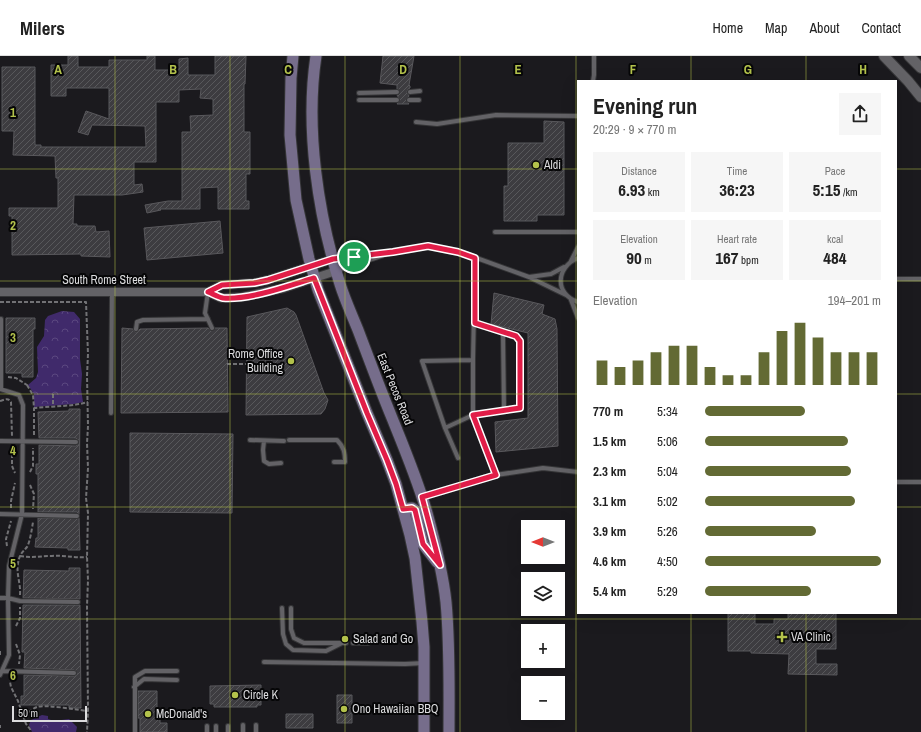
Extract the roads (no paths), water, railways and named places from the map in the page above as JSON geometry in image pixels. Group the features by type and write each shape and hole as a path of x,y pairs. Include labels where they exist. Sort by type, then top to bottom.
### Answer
{"main road":[{"path":"293,56 290,135 296,200 314,278 396,484 415,558 422,622 424,663 424,732"},
{"name":"East Pecos Road","path":"316,56 313,95 314,153 322,209 336,271 415,474 440,565 446,601 448,628 449,732"},
{"path":"403,509 412,508 415,510 423,544 440,565"}],"street":[{"path":"884,56 921,97"},
{"path":"909,56 921,68"},
{"name":"South Rome Street","path":"208,292 222,285 254,283 268,280 333,259"},
{"name":"South Rome Street","path":"0,292 208,292 222,298 242,296 277,289 336,271"}],"lane":[{"path":"593,80 594,56"},
{"path":"410,92 420,91"},
{"path":"359,93 398,92"},
{"path":"359,100 398,100"},
{"path":"409,100 419,100"},
{"path":"416,122 436,124 496,115 577,116"},
{"path":"495,232 577,232"},
{"path":"333,259 428,246 458,252 529,278 577,302"},
{"path":"529,278 552,274 566,266 571,261 577,249"},
{"path":"336,271 393,252"},
{"path":"475,258 473,415 496,475"},
{"path":"571,261 577,258"},
{"path":"566,266 562,273 561,280 562,288 566,295"},
{"path":"897,279 921,279"},
{"path":"111,414 112,292"},
{"path":"208,292 205,314 212,328"},
{"path":"571,299 577,315"},
{"path":"1,319 0,389 19,395 24,405 22,514 9,566 9,655 1,673 74,673"},
{"path":"136,329 137,322 143,320 208,319"},
{"path":"446,428 473,415 520,408 520,341 516,336 475,323"},
{"path":"503,332 504,411"},
{"path":"458,458 422,361 473,360"},
{"path":"250,440 284,441"},
{"path":"289,440 337,440 342,445 345,462 334,462"},
{"path":"0,441 76,442"},
{"path":"264,441 264,461 269,464 281,464"},
{"path":"422,497 496,475 543,468 577,472"},
{"path":"897,482 921,482"},
{"path":"0,514 77,516"},
{"path":"0,598 20,601 78,602"},
{"path":"282,608 283,634 286,644 293,650 326,651 344,643 304,643 294,638 291,629 291,608"},
{"path":"353,643 368,643"},
{"path":"264,662 424,663"},
{"path":"135,732 135,677 145,671 177,671"},
{"path":"134,687 144,679 177,680"},
{"path":"256,725 256,732"},
{"path":"207,726 207,732"},
{"path":"216,726 216,732"},
{"path":"228,726 228,732"},
{"path":"244,726 244,732"}],"place":[{"name":"Aldi","path":"536,165"},
{"name":"Rome Office Building","path":"291,361"},
{"name":"VA Clinic","path":"782,637"},
{"name":"Salad and Go","path":"345,639"},
{"name":"Circle K","path":"235,695"},
{"name":"Ono Hawaiian BBQ","path":"344,709"},
{"name":"McDonald's","path":"148,714"}]}
